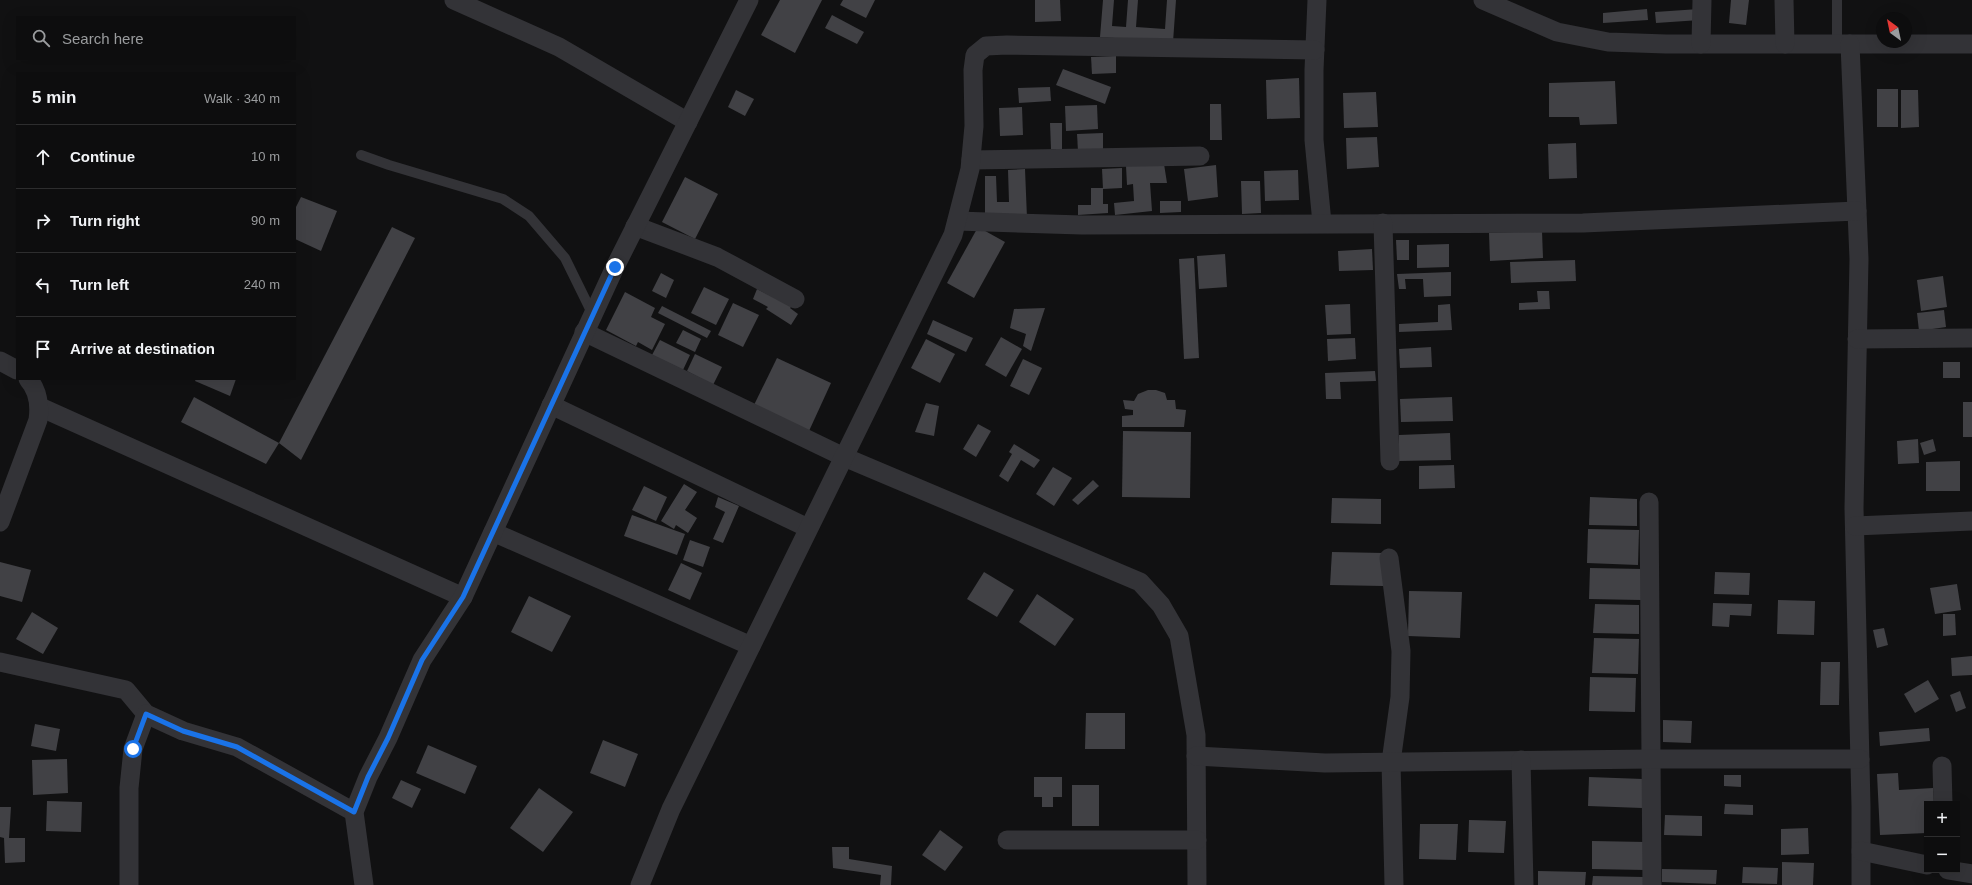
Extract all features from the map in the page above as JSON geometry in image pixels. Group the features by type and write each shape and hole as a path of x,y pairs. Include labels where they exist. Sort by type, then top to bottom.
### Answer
{"street":[{"path":"454,0 559,47 688,122"},
{"path":"364,885 354,812 368,777 388,738 422,660 463,597 584,332 635,226 749,0"},
{"path":"1317,0 1314,140 1322,223"},
{"path":"1484,0 1557,32 1608,42 1701,44 1972,44"},
{"path":"1701,44 1702,0"},
{"path":"1784,0 1785,44"},
{"path":"1844,44 1857,211 1859,259 1855,526 1861,885"},
{"path":"640,885 671,809 953,235 970,170 974,126 973,70 976,55 986,46 1315,50"},
{"path":"971,160 1200,156"},
{"path":"957,221 1082,225 1583,223 1857,211"},
{"path":"1383,223 1390,461"},
{"path":"635,226 717,257 795,299"},
{"path":"584,332 844,457 1140,582 1162,605 1179,636 1196,735 1197,885"},
{"path":"1857,339 1972,338"},
{"path":"0,361 16,369"},
{"path":"0,522 38,420 40,407 32,384 29,380"},
{"path":"551,405 808,528"},
{"path":"40,407 463,597"},
{"path":"1649,502 1652,885"},
{"path":"1855,526 1972,521"},
{"path":"493,532 751,646"},
{"path":"1390,558 1401,651 1400,697 1391,762 1394,885"},
{"path":"0,662 126,690 146,714 183,731 237,747 354,812"},
{"path":"129,885 129,788 133,749 146,714"},
{"path":"1196,756 1325,763 1651,759 1860,759"},
{"path":"1521,760 1524,885"},
{"path":"1942,766 1942,801"},
{"path":"1007,840 1197,840"},
{"path":"1861,851 1924,864"},
{"path":"1960,872 1972,874"}],"lane":[{"path":"1837,0 1844,44"},
{"path":"361,155 389,165 503,199 529,216 565,258 593,315"}],"building":[{"path":"780,0 822,0 795,53 761,35"},
{"path":"843,0 875,0 866,18 840,5"},
{"path":"1035,0 1060,0 1061,21 1035,22"},
{"path":"1103,0 1114,0 1112,26 1126,27 1128,0 1138,0 1136,27 1165,29 1167,0 1176,0 1173,42 1100,37"},
{"path":"1731,0 1749,0 1746,25 1729,23"},
{"path":"1647,9 1648,20 1603,23 1603,13"},
{"path":"1699,9 1700,20 1656,23 1655,12"},
{"path":"832,15 864,32 857,44 825,28"},
{"path":"1116,56 1116,73 1092,74 1091,57"},
{"path":"1063,69 1111,87 1105,104 1056,85"},
{"path":"1299,78 1300,118 1267,119 1266,80"},
{"path":"1615,81 1617,124 1580,125 1579,117 1549,117 1549,83"},
{"path":"1050,87 1051,101 1019,103 1018,88"},
{"path":"1877,89 1898,89 1898,127 1877,127"},
{"path":"736,90 754,99 745,116 728,107"},
{"path":"1901,90 1918,90 1919,127 1901,128"},
{"path":"1376,92 1378,127 1344,128 1343,93"},
{"path":"1210,104 1221,104 1222,140 1210,140"},
{"path":"1097,105 1098,129 1066,131 1065,106"},
{"path":"1022,107 1023,135 1000,136 999,108"},
{"path":"1050,123 1062,123 1062,149 1051,149"},
{"path":"1103,133 1103,150 1078,151 1077,134"},
{"path":"1377,137 1379,167 1347,169 1346,138"},
{"path":"1576,143 1577,178 1549,179 1548,144"},
{"path":"1164,164 1167,183 1150,183 1152,211 1115,215 1114,203 1134,201 1133,184 1127,185 1126,166"},
{"path":"1216,165 1218,197 1188,201 1184,169"},
{"path":"1122,168 1122,188 1103,189 1102,169"},
{"path":"1025,169 1027,218 985,219 985,176 996,176 997,202 1009,202 1008,170"},
{"path":"1298,170 1299,200 1265,201 1264,171"},
{"path":"685,177 718,194 695,239 662,222"},
{"path":"1241,181 1260,181 1261,213 1242,214"},
{"path":"1091,188 1103,188 1103,204 1108,204 1108,213 1078,215 1078,205 1091,205"},
{"path":"301,197 337,211 321,251 296,239 296,207"},
{"path":"1160,201 1181,201 1181,212 1160,213"},
{"path":"392,227 415,238 301,460 279,443"},
{"path":"978,227 1005,242 974,298 947,283"},
{"path":"1542,231 1543,258 1490,261 1489,233"},
{"path":"1396,240 1409,240 1409,260 1397,260"},
{"path":"1449,244 1449,267 1417,268 1417,245"},
{"path":"1372,249 1373,270 1339,271 1338,251"},
{"path":"1225,254 1227,287 1199,289 1197,256"},
{"path":"1194,258 1199,358 1184,359 1179,259"},
{"path":"1575,260 1576,281 1511,283 1510,262"},
{"path":"1451,272 1451,296 1424,297 1423,279 1405,279 1406,289 1399,289 1397,274"},
{"path":"661,273 674,280 666,298 652,291"},
{"path":"1943,276 1947,307 1921,311 1917,280"},
{"path":"704,287 729,299 716,325 691,313"},
{"path":"757,289 792,306 790,308 798,314 791,325 766,309 768,307 753,299"},
{"path":"1537,291 1549,291 1550,309 1519,310 1519,303 1538,302"},
{"path":"625,292 655,308 651,317 665,324 652,350 638,342 636,346 606,330"},
{"path":"733,303 759,315 743,347 718,335"},
{"path":"1350,304 1351,334 1327,335 1325,305"},
{"path":"1450,304 1452,330 1399,332 1399,324 1438,322 1438,305"},
{"path":"662,306 711,331 707,338 658,313"},
{"path":"1045,308 1031,351 1023,346 1026,334 1010,328 1014,309"},
{"path":"1944,310 1946,327 1919,331 1917,313"},
{"path":"933,320 973,338 966,352 927,334"},
{"path":"683,330 701,339 695,352 676,343"},
{"path":"1001,337 1022,349 1006,377 985,365"},
{"path":"1355,338 1356,359 1328,361 1327,339"},
{"path":"926,339 955,354 940,383 911,368"},
{"path":"660,340 690,355 683,370 652,355"},
{"path":"1431,347 1432,367 1400,368 1399,349"},
{"path":"695,354 722,367 713,385 687,371"},
{"path":"777,358 831,383 809,431 754,405"},
{"path":"1023,359 1042,368 1029,395 1010,386"},
{"path":"1943,362 1960,362 1960,378 1943,378"},
{"path":"1375,371 1376,381 1340,382 1341,399 1326,399 1325,373"},
{"path":"196,380 236,380 230,396"},
{"path":"1148,390 1156,390 1165,393 1167,400 1175,400 1176,409 1186,410 1184,427 1122,427 1122,416 1133,415 1133,410 1125,409 1123,400 1134,401 1138,394"},
{"path":"194,397 279,443 266,464 181,422"},
{"path":"1452,397 1453,421 1401,422 1400,399"},
{"path":"1963,402 1972,402 1972,437 1963,437"},
{"path":"926,403 939,406 934,436 915,432"},
{"path":"978,424 991,431 976,457 963,449"},
{"path":"1123,431 1191,432 1190,498 1122,497"},
{"path":"1450,433 1451,460 1399,461 1399,435"},
{"path":"1918,439 1919,463 1898,464 1897,441"},
{"path":"1933,439 1936,451 1924,455 1920,443"},
{"path":"1014,444 1040,460 1034,468 1021,460 1008,482 999,476 1012,454 1009,452"},
{"path":"1960,461 1960,491 1926,491 1926,462"},
{"path":"1454,465 1455,488 1419,489 1419,466"},
{"path":"1053,467 1072,478 1054,506 1036,494"},
{"path":"1093,480 1099,486 1078,505 1072,500"},
{"path":"684,484 697,492 685,510 697,518 688,533 676,525 674,529 661,521"},
{"path":"644,486 667,497 656,521 632,510"},
{"path":"718,497 739,506 723,543 713,539 725,512 715,507"},
{"path":"1590,497 1637,499 1637,526 1589,525"},
{"path":"1332,498 1381,499 1381,524 1331,523"},
{"path":"632,515 685,534 677,555 624,536"},
{"path":"1588,529 1639,530 1638,565 1587,563"},
{"path":"690,540 710,547 703,567 683,560"},
{"path":"1332,552 1384,553 1383,586 1330,585"},
{"path":"0,562 31,570 22,602 0,596"},
{"path":"681,563 702,573 690,600 668,590"},
{"path":"1590,568 1643,569 1641,600 1589,599"},
{"path":"984,572 1014,590 997,617 967,599"},
{"path":"1715,572 1750,573 1749,595 1714,594"},
{"path":"1957,584 1961,610 1935,614 1930,588"},
{"path":"1409,591 1462,592 1460,638 1408,636"},
{"path":"1037,594 1074,619 1055,646 1019,622"},
{"path":"529,596 571,616 552,652 511,632"},
{"path":"1778,600 1815,601 1814,635 1777,634"},
{"path":"1713,603 1752,604 1751,616 1730,615 1729,627 1712,626"},
{"path":"1595,604 1639,605 1639,634 1593,633"},
{"path":"32,612 58,628 43,654 16,639"},
{"path":"1943,614 1955,614 1956,635 1943,636"},
{"path":"1884,628 1888,645 1877,648 1873,630"},
{"path":"1594,638 1639,639 1638,674 1592,673"},
{"path":"1972,656 1972,675 1952,676 1951,658"},
{"path":"1821,662 1840,662 1839,705 1820,705"},
{"path":"1590,677 1636,678 1635,712 1589,711"},
{"path":"1928,680 1939,699 1915,713 1904,694"},
{"path":"1960,691 1966,708 1956,712 1950,695"},
{"path":"1086,713 1125,713 1125,749 1085,749"},
{"path":"1663,720 1692,721 1691,743 1663,742"},
{"path":"35,724 60,729 56,751 31,746"},
{"path":"1929,728 1930,741 1880,746 1879,732"},
{"path":"603,740 638,754 625,787 590,773"},
{"path":"428,745 477,766 465,794 416,773"},
{"path":"67,759 68,793 33,795 32,760"},
{"path":"1898,773 1899,790 1933,788 1934,801 1924,801 1924,833 1880,835 1877,774"},
{"path":"1724,775 1741,775 1741,787 1724,786"},
{"path":"1034,777 1062,777 1062,797 1053,797 1053,807 1042,807 1042,797 1034,797"},
{"path":"1589,777 1643,779 1642,808 1588,806"},
{"path":"401,780 421,789 412,808 392,798"},
{"path":"1072,785 1099,785 1099,826 1072,826"},
{"path":"539,788 573,812 543,852 510,828"},
{"path":"47,801 82,802 81,832 46,831"},
{"path":"1725,804 1753,805 1753,815 1724,814"},
{"path":"0,807 11,807 9,838 25,838 25,862 5,863 4,838 0,837"},
{"path":"1665,815 1702,816 1702,836 1664,835"},
{"path":"1469,820 1506,821 1504,853 1468,852"},
{"path":"1420,824 1458,824 1456,860 1419,859"},
{"path":"1808,828 1809,854 1781,855 1781,829"},
{"path":"940,830 963,847 945,871 922,855"},
{"path":"1592,841 1646,842 1645,870 1592,869"},
{"path":"832,847 849,847 849,859 892,866 891,885 880,885 881,875 833,868"},
{"path":"1782,862 1814,863 1813,885 1782,885"},
{"path":"1743,867 1778,868 1777,884 1742,883"},
{"path":"1662,869 1717,870 1716,884 1662,882"},
{"path":"1538,871 1586,872 1585,885 1538,885"},
{"path":"1593,876 1644,877 1644,885 1592,885"}],"route":[{"path":"133,749 146,714 183,731 237,747 354,812 368,777 388,738 422,660 463,597 615,267"}]}
